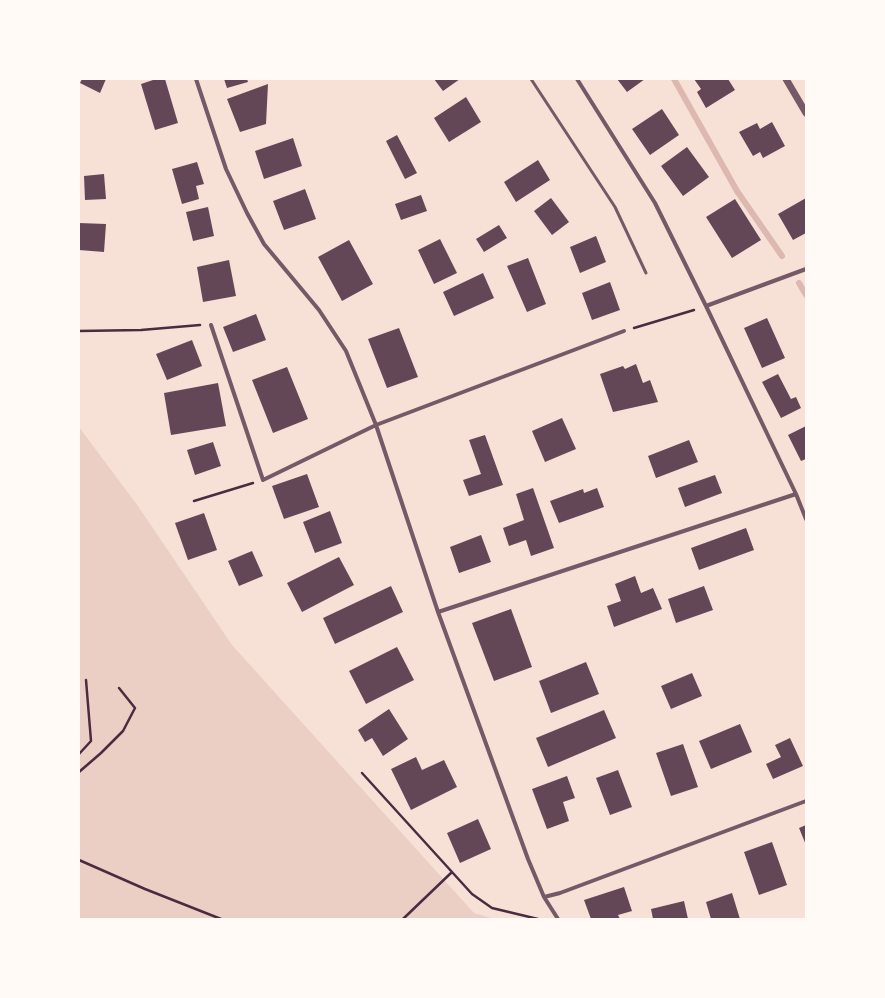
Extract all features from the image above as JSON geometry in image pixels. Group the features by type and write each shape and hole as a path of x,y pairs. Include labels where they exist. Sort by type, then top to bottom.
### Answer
{"street":[{"path":"196,79 226,169 264,244 318,310 346,351 376,425 438,612 528,859 544,897 558,919"},
{"path":"577,79 655,203 796,494 806,519"},
{"path":"786,79 806,113"},
{"path":"706,306 806,269"},
{"path":"211,324 263,480 376,425 624,331"},
{"path":"438,612 796,494"},
{"path":"544,897 560,893 806,801"}],"lane":[{"path":"532,79 615,207 646,273"}],"path":[{"path":"624,331 706,306"},
{"path":"79,331 141,330 211,324"},
{"path":"194,501 263,480"},
{"path":"79,754 91,741 86,680"},
{"path":"79,772 123,731 135,708 119,688"},
{"path":"362,773 472,894 492,908 536,919"},
{"path":"79,860 145,889 221,919"},
{"path":"403,919 452,872"}],"shaded area":[{"path":"79,427 138,506 232,645 474,913 494,919 79,919"}],"building":[{"path":"82,79 106,79 100,93 80,83"},
{"path":"156,79 165,79 178,123 155,130 141,84"},
{"path":"224,79 247,79 248,82 227,88"},
{"path":"434,79 460,79 443,91"},
{"path":"617,79 645,79 627,92"},
{"path":"694,79 728,79 735,90 706,108 697,92 701,89"},
{"path":"268,84 266,124 240,132 227,99"},
{"path":"466,97 481,122 449,142 434,118"},
{"path":"662,109 679,135 650,155 632,129"},
{"path":"772,122 785,146 763,158 760,152 753,156 739,132 757,123 760,129"},
{"path":"397,135 417,173 405,179 386,141"},
{"path":"293,138 302,166 264,179 255,151"},
{"path":"687,147 709,177 683,196 661,166"},
{"path":"538,160 550,180 516,202 504,182"},
{"path":"197,162 204,184 196,186 199,199 182,204 172,169"},
{"path":"104,174 106,199 85,200 84,176"},
{"path":"305,189 316,219 284,230 273,201"},
{"path":"421,195 427,211 401,220 395,204"},
{"path":"551,198 569,222 552,235 534,211"},
{"path":"806,198 806,233 793,240 778,214"},
{"path":"735,199 761,240 732,258 706,217"},
{"path":"208,207 214,236 193,241 186,212"},
{"path":"79,223 106,224 104,252 79,250"},
{"path":"499,225 507,238 484,252 476,239"},
{"path":"596,236 606,262 580,273 570,247"},
{"path":"440,239 457,273 434,284 418,250"},
{"path":"349,240 373,284 342,301 318,257"},
{"path":"528,258 546,304 527,312 507,266"},
{"path":"229,260 236,296 203,302 197,267"},
{"path":"483,273 494,298 454,316 443,292"},
{"path":"610,282 620,310 592,320 582,293"},
{"path":"256,314 266,340 233,352 223,327"},
{"path":"767,318 785,358 762,368 744,328"},
{"path":"399,328 418,377 387,388 368,339"},
{"path":"192,340 202,366 167,380 156,354"},
{"path":"636,364 643,383 650,380 658,402 613,412 600,374 623,366 625,369"},
{"path":"287,367 308,419 273,433 252,380"},
{"path":"778,374 791,399 796,397 801,408 781,418 762,382"},
{"path":"218,383 226,426 171,435 164,393"},
{"path":"562,418 576,449 545,462 532,431"},
{"path":"806,426 806,459 801,461 788,435"},
{"path":"485,435 503,485 469,496 463,480 481,474 469,440"},
{"path":"689,440 698,462 656,478 648,456"},
{"path":"213,442 221,466 195,475 187,450"},
{"path":"307,474 319,507 284,519 272,486"},
{"path":"715,475 722,493 685,507 678,488"},
{"path":"533,488 554,548 531,556 526,540 509,546 503,528 524,520 516,494"},
{"path":"597,488 604,507 559,523 550,501 583,489 584,493"},
{"path":"330,511 342,543 315,553 303,522"},
{"path":"204,513 217,550 188,560 175,523"},
{"path":"746,528 754,550 699,570 691,548"},
{"path":"481,535 491,562 459,573 450,547"},
{"path":"252,551 263,576 239,586 228,561"},
{"path":"339,557 354,585 302,612 287,583"},
{"path":"635,576 641,593 653,588 662,609 614,627 607,606 621,601 615,584"},
{"path":"391,586 403,612 335,644 323,618"},
{"path":"704,586 713,610 676,623 668,599"},
{"path":"511,609 532,667 494,681 472,623"},
{"path":"397,647 414,680 366,704 349,671"},
{"path":"586,662 599,694 551,713 539,681"},
{"path":"692,673 702,696 671,709 661,686"},
{"path":"389,709 408,739 383,756 372,738 365,742 358,730"},
{"path":"604,710 616,738 548,767 536,738"},
{"path":"740,724 752,752 711,769 699,741"},
{"path":"790,738 803,766 773,779 766,764 781,757 775,745"},
{"path":"683,744 698,787 671,796 656,753"},
{"path":"416,757 422,770 444,760 457,787 411,810 391,769"},
{"path":"618,770 632,807 610,815 596,778"},
{"path":"567,776 575,798 563,802 569,821 547,829 532,789"},
{"path":"478,819 491,849 460,863 447,833"},
{"path":"806,825 806,845 799,828"},
{"path":"772,842 787,885 759,895 744,852"},
{"path":"624,887 632,911 618,915 620,919 591,919 584,900"},
{"path":"732,893 740,919 711,919 706,902"},
{"path":"684,901 688,919 653,919 651,909"}],"waterway":[{"path":"674,79 737,191 782,256"},
{"path":"799,283 806,295"}]}
